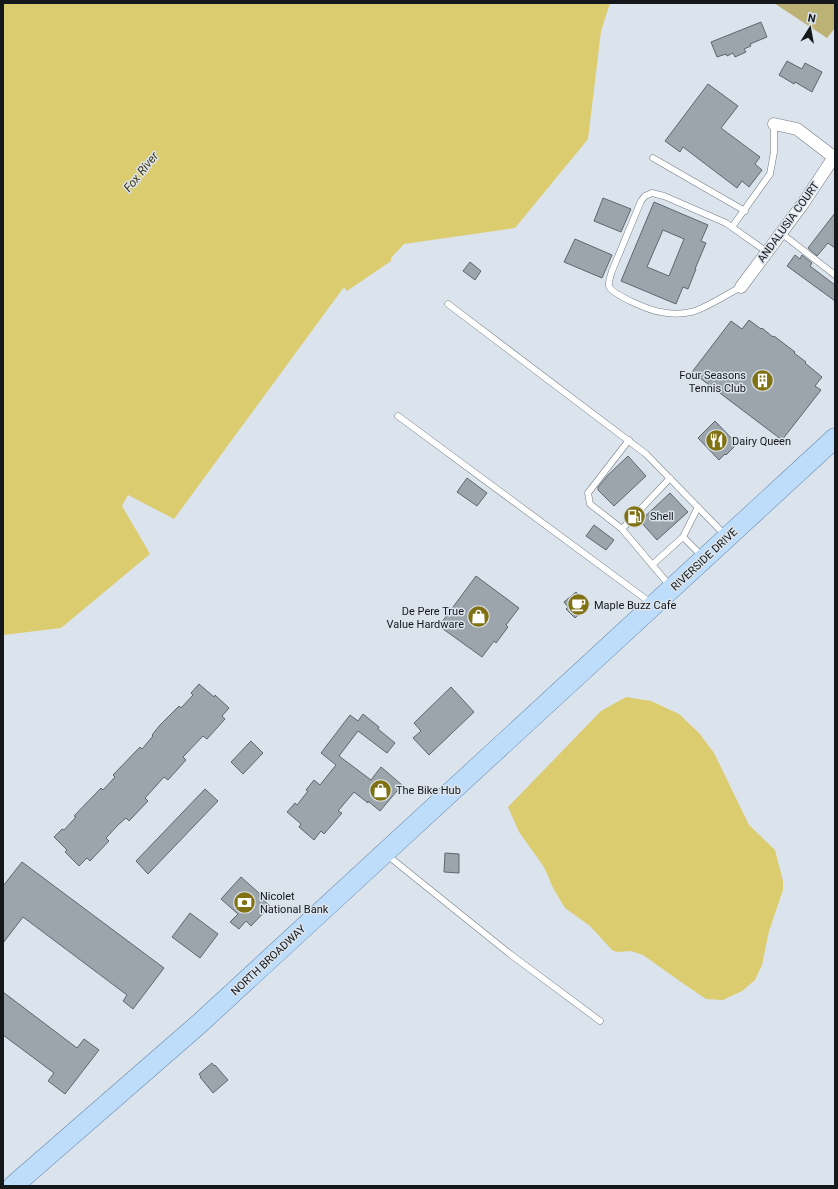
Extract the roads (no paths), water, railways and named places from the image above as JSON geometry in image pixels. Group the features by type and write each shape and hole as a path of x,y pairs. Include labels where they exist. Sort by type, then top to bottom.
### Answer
{"main road":[{"name":"RIVERSIDE DRIVE","path":"519,728 835,438"},
{"name":"NORTH BROADWAY","path":"13,1186 199,1024 519,728"}],"street":[{"path":"774,124 797,129 834,157"},
{"name":"ANDALUSIA COURT","path":"741,287 802,205 834,157"}],"lane":[{"path":"732,227 770,174 774,152 774,124"},
{"path":"653,158 745,210"},
{"path":"741,287 693,312 674,313 660,312 634,303 612,290 609,286 609,282 641,201 645,196 652,194 664,196 726,223 767,252"},
{"path":"781,233 835,275"},
{"path":"448,304 646,454 727,538"},
{"path":"398,416 654,605"},
{"path":"629,440 588,493 590,504 622,529 672,589"},
{"path":"622,529 670,478"},
{"path":"652,565 683,536 698,507"},
{"path":"683,536 704,559"},
{"path":"384,853 510,954 600,1021"}],"water":[{"name":"Fox River","path":"3,3 610,3 601,31 588,139 515,228 404,244 391,258 391,261 347,291 344,287 174,519 128,495 122,506 150,554 61,628 3,635"},
{"path":"626,697 651,701 679,714 699,733 714,753 749,825 775,850 783,881 783,890 769,931 762,965 755,980 742,991 723,1000 706,999 643,955 631,951 617,952 612,950 590,926 565,908 553,888 544,867 519,832 508,807 601,711"}],"place":[{"name":"Four Seasons Tennis Club","path":"762,381"},
{"name":"Dairy Queen","path":"717,441"},
{"name":"Shell","path":"635,516"},
{"name":"Maple Buzz Cafe","path":"579,605"},
{"name":"De Pere True Value Hardware","path":"479,617"},
{"name":"The Bike Hub","path":"381,790"},
{"name":"Nicolet National Bank","path":"245,902"}]}
